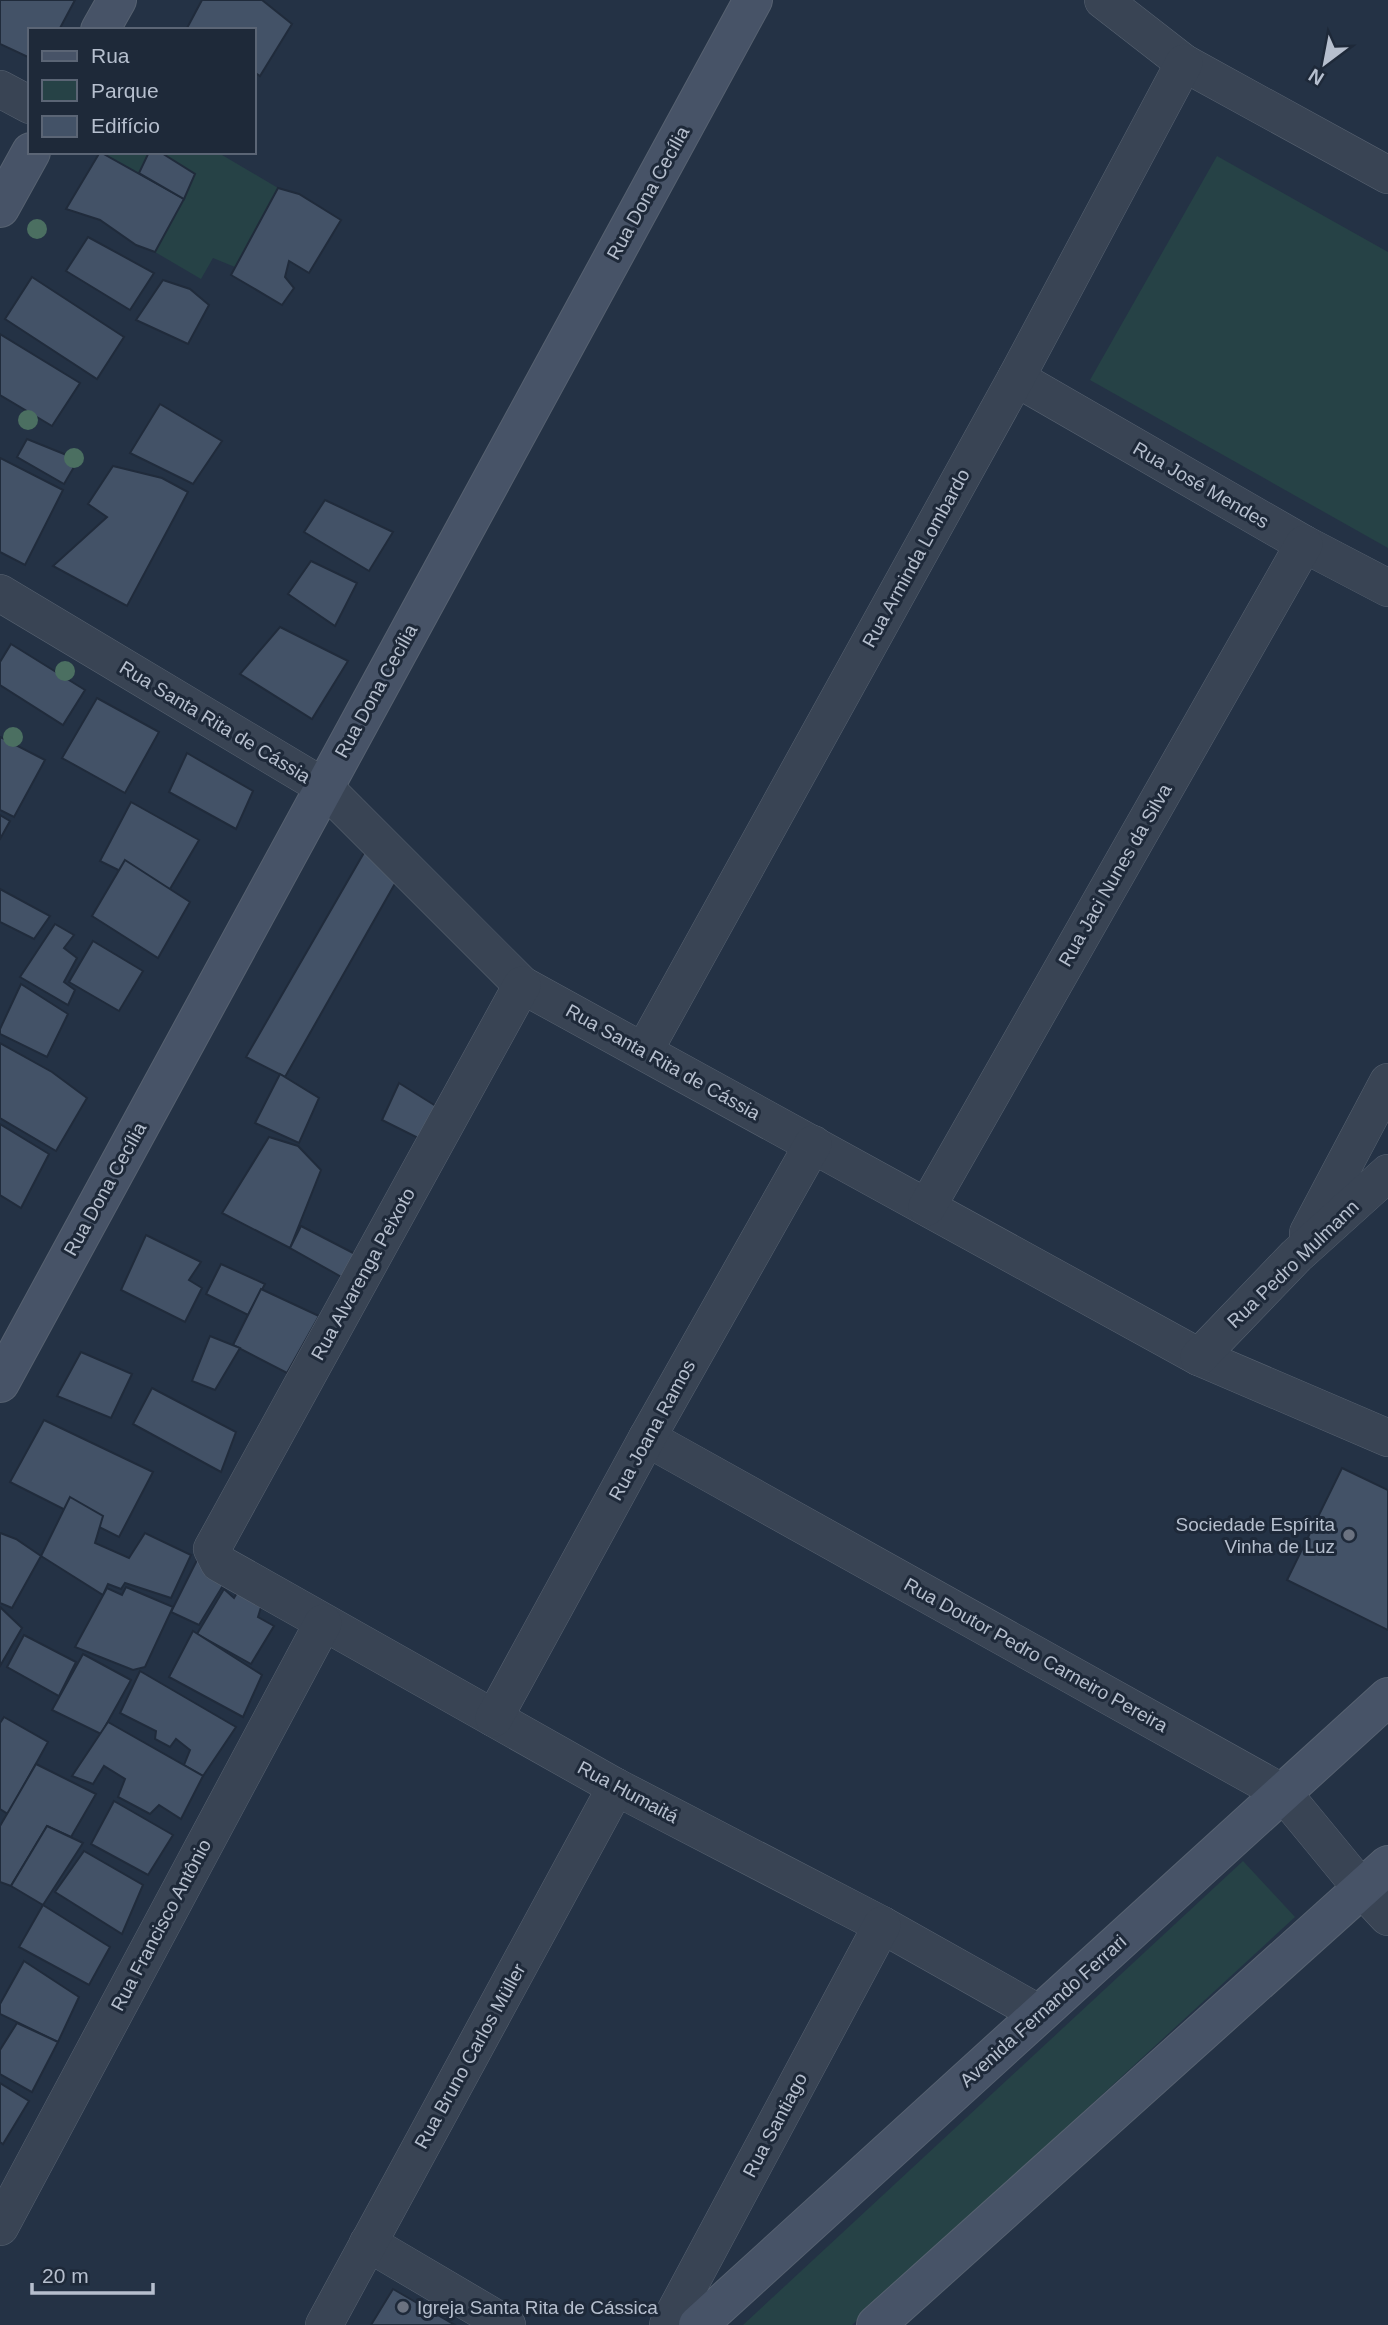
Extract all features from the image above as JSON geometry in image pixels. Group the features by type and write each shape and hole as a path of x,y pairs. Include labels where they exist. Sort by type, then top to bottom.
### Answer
{"street":[{"path":"101,28 117,0"},
{"name":"Rua Dona Cecília","path":"0,1383 753,0"},
{"path":"1103,0 1184,63 1388,175"},
{"name":"Rua Arminda Lombardo","path":"644,1051 1016,378 1184,63"},
{"path":"0,89 28,104"},
{"path":"0,208 30,154"},
{"name":"Rua José Mendes","path":"1016,378 1304,544 1388,589"},
{"name":"Rua Jaci Nunes da Silva","path":"927,1207 1304,544"},
{"name":"Rua Santa Rita de Cássia","path":"0,593 324,787 522,985 1199,1357 1388,1438"},
{"name":"Rua Alvarenga Peixoto","path":"219,1563 212,1549 522,985"},
{"path":"1296,1256 1388,1082"},
{"name":"Rua Joana Ramos","path":"494,1718 647,1438 813,1144"},
{"name":"Rua Pedro Mulmann","path":"1199,1357 1296,1256 1388,1173"},
{"name":"Rua Doutor Pedro Carneiro Pereira","path":"647,1438 1283,1793 1375,1877 1388,1917"},
{"name":"Rua Humaitá","path":"219,1563 616,1787 881,1925 1040,2014"},
{"name":"Rua Francisco Antônio","path":"0,2227 323,1623"},
{"name":"Avenida Fernando Ferrari","path":"698,2325 1388,1698"},
{"name":"Rua Bruno Carlos Müller","path":"324,2325 616,1787"},
{"path":"876,2325 1375,1877"},
{"name":"Rua Santiago","path":"668,2325 881,1925"},
{"path":"368,2243 507,2325"}],"green space":[{"path":"106,154 148,154 139,173"},
{"path":"163,154 220,154 278,188 235,267 213,258 201,279 155,252 195,175"},
{"path":"1217,156 1388,252 1388,548 1090,380"},
{"path":"1243,1861 1295,1917 852,2325 743,2325"}],"building":[{"path":"0,0 75,0 60,28 28,28 28,57 0,44"},
{"path":"202,0 262,0 292,24 260,76 256,73 256,28 187,28"},
{"path":"99,154 104,154 184,199 155,252 136,245 100,220 66,209"},
{"path":"148,154 163,154 195,174 184,199 139,173"},
{"path":"278,188 299,194 341,220 309,273 289,261 285,277 294,288 282,305 231,275"},
{"path":"88,237 154,273 130,310 66,271"},
{"path":"32,277 124,337 97,379 5,319"},
{"path":"163,280 190,289 209,305 188,344 136,320"},
{"path":"0,334 80,383 52,426 0,395"},
{"path":"160,404 222,441 193,484 130,453"},
{"path":"27,439 74,458 74,467 64,484 17,457"},
{"path":"0,458 63,490 25,565 0,552"},
{"path":"113,466 162,478 188,492 127,606 53,566 107,517 88,504"},
{"path":"325,500 393,532 369,571 304,532"},
{"path":"311,561 357,583 335,626 288,594"},
{"path":"280,627 348,661 312,719 240,674"},
{"path":"11,644 85,690 63,725 0,685 0,662"},
{"path":"97,698 159,732 125,793 62,758"},
{"path":"0,737 45,760 14,817 0,810"},
{"path":"187,753 253,791 236,829 169,792"},
{"path":"131,802 199,840 167,894 100,861"},
{"path":"0,815 10,821 0,839"},
{"path":"365,851 401,873 285,1077 246,1057"},
{"path":"125,860 190,902 158,958 92,916"},
{"path":"0,889 50,916 34,939 0,922"},
{"path":"55,924 74,935 64,948 77,958 64,982 75,990 68,1005 20,977"},
{"path":"93,941 143,971 119,1011 69,982"},
{"path":"21,984 68,1014 47,1057 0,1034"},
{"path":"0,1043 52,1072 87,1098 56,1151 0,1118"},
{"path":"280,1074 319,1098 299,1143 255,1123"},
{"path":"399,1083 439,1108 422,1140 382,1120"},
{"path":"0,1124 49,1154 21,1208 0,1195"},
{"path":"269,1137 298,1146 321,1170 290,1248 222,1213"},
{"path":"301,1226 359,1256 345,1279 290,1248"},
{"path":"146,1235 201,1262 189,1280 202,1288 185,1322 121,1290"},
{"path":"221,1264 265,1284 248,1315 206,1294"},
{"path":"261,1289 319,1316 287,1373 233,1345"},
{"path":"210,1336 240,1348 215,1390 192,1381"},
{"path":"81,1352 132,1374 111,1418 57,1396"},
{"path":"152,1388 236,1432 221,1472 133,1424"},
{"path":"44,1420 153,1472 119,1537 10,1482"},
{"name":"Sociedade Espírita Vinha de Luz","path":"1342,1468 1388,1490 1388,1630 1287,1580"},
{"path":"70,1497 103,1516 95,1543 129,1558 145,1533 191,1555 171,1598 125,1583 121,1589 108,1584 103,1595 41,1556"},
{"path":"0,1533 16,1539 41,1556 12,1608 0,1603"},
{"path":"197,1560 230,1574 199,1625 171,1612"},
{"path":"126,1587 173,1607 145,1667 133,1670 75,1647 107,1588 122,1595"},
{"path":"224,1589 234,1598 238,1591 262,1604 258,1617 274,1626 251,1664 197,1634"},
{"path":"0,1607 22,1628 0,1666"},
{"path":"193,1631 262,1675 243,1717 169,1677"},
{"path":"24,1635 76,1662 59,1696 7,1667"},
{"path":"83,1654 131,1680 101,1734 52,1710"},
{"path":"140,1671 236,1727 203,1776 184,1765 190,1750 176,1739 170,1747 155,1739 156,1731 120,1713"},
{"path":"4,1717 48,1742 8,1814 0,1809 0,1723"},
{"path":"108,1722 203,1776 181,1819 159,1805 150,1814 118,1797 125,1779 104,1766 93,1784 72,1776"},
{"path":"36,1764 96,1794 71,1837 47,1826 11,1886 0,1882 0,1826"},
{"path":"114,1801 173,1835 148,1875 91,1844"},
{"path":"47,1826 83,1843 43,1905 11,1886"},
{"path":"84,1851 143,1885 122,1934 55,1892"},
{"path":"43,1905 110,1947 89,1985 19,1947"},
{"path":"24,1961 79,1997 58,2042 0,2014 0,2004"},
{"path":"17,2023 58,2042 32,2092 0,2074 0,2050"},
{"path":"0,2083 29,2101 3,2144 0,2142"},
{"name":"Igreja Santa Rita de Cássica","path":"393,2289 455,2325 371,2325"}],"place":[{"name":"Sociedade Espírita Vinha de Luz","path":"1349,1535"},
{"name":"Igreja Santa Rita de Cássica","path":"403,2307"}]}
